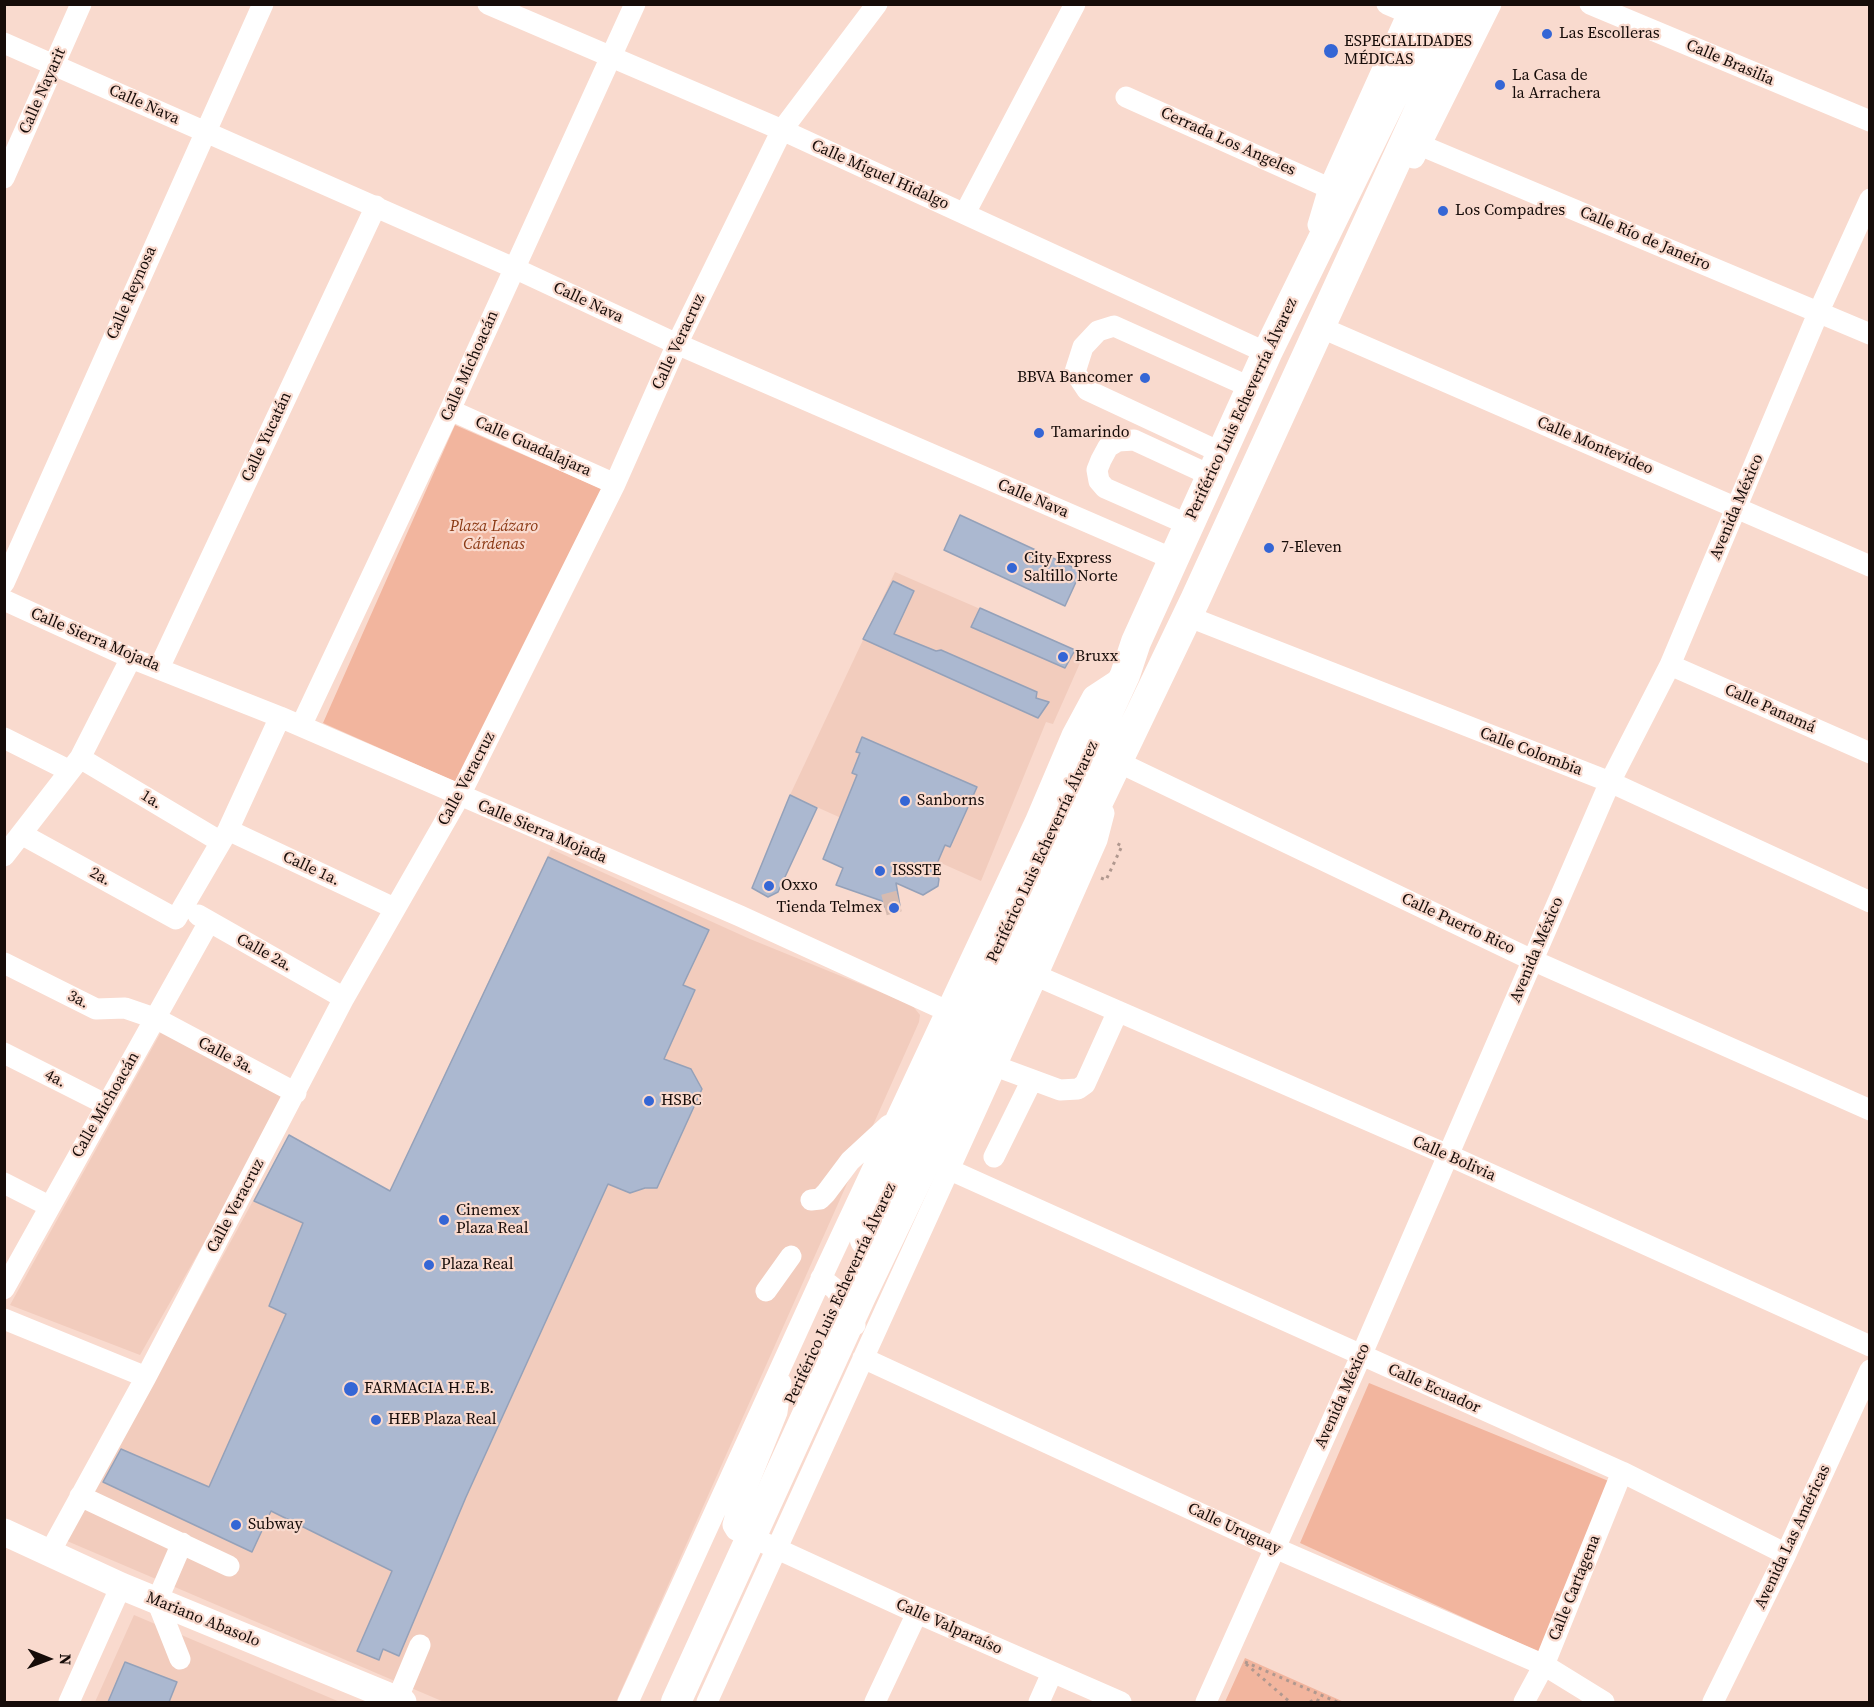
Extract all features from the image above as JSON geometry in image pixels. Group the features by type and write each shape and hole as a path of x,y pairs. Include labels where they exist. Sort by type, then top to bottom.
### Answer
{"highway":[{"name":"Periférico Luis Echeverría Álvarez","path":"654,1702 842,1287 1125,675 1136,642 1173,559 1303,278 1428,17 1468,4"},
{"name":"Periférico Luis Echeverría Álvarez","path":"676,1702 842,1287 1112,769 1187,616 1376,208 1428,17"}],"main road":[{"name":"Mariano Abasolo","path":"4,1533 121,1586 400,1701"}],"street":[{"name":"Calle Nayarit","path":"4,178 81,4"},
{"name":"Calle Reynosa","path":"4,583 263,4"},
{"name":"Calle Miguel Hidalgo","path":"488,4 782,130 1268,353"},
{"name":"Calle Michoacán","path":"301,726 450,410 635,4"},
{"name":"Calle Veracruz","path":"50,1552 146,1377 344,998 459,797 615,484 677,344 782,130 877,4"},
{"path":"965,213 1075,4"},
{"path":"1303,278 1329,188 1428,17 1387,4"},
{"name":"Periférico Luis Echeverría Álvarez","path":"1376,208 1391,194 1420,145 1491,4"},
{"name":"Calle Brasilia","path":"1590,4 1869,121"},
{"name":"Calle Nava","path":"4,43 376,206 677,344 1173,559"},
{"name":"Cerrada Los Angeles","path":"1126,97 1329,188"},
{"name":"Calle Río de Janeiro","path":"1420,145 1819,311 1869,334"},
{"name":"Avenida México","path":"1206,1702 1361,1356 1610,782 1670,665 1819,311 1869,199"},
{"name":"Calle Yucatán","path":"159,668 376,206"},
{"path":"1217,465 1087,390 1075,372 1083,346 1098,331 1114,326 1252,388"},
{"name":"Calle Montevideo","path":"1320,327 1869,566"},
{"name":"Calle Guadalajara","path":"450,410 615,484"},
{"path":"1189,525 1105,488 1099,481 1097,470 1101,460 1108,447 1118,441 1134,440 1217,465"},
{"name":"Calle Sierra Mojada","path":"4,600 131,658 280,717 459,797 740,916 945,1010"},
{"name":"Calle Colombia","path":"1187,616 1610,782 1869,902"},
{"path":"6,852 23,835 75,764 131,658"},
{"name":"Calle Panamá","path":"1670,665 1869,753"},
{"path":"628,1702 779,1370 842,1287 894,1121 1088,706 1093,696 1125,675"},
{"path":"181,913 225,836 280,717"},
{"name":"1a.","path":"4,738 75,764 225,836"},
{"path":"707,1702 1097,840 1112,769"},
{"name":"Calle Puerto Rico","path":"1112,769 1869,1110"},
{"name":"2a.","path":"23,835 181,913"},
{"name":"Calle 1a.","path":"225,836 394,908"},
{"name":"Calle 2a.","path":"181,913 209,922 344,998"},
{"name":"Calle Michoacán","path":"4,1289 105,1104 157,1019 209,922"},
{"name":"3a.","path":"4,963 96,1009 125,1008 157,1019"},
{"name":"Calle Bolivia","path":"1037,976 1448,1155 1869,1346"},
{"path":"995,1066 1070,1091 1085,1084 1118,1011"},
{"name":"Calle 3a.","path":"157,1019 296,1093"},
{"name":"4a.","path":"4,1053 105,1104"},
{"path":"994,1157 1032,1080"},
{"path":"811,1200 820,1199 850,1161 894,1121"},
{"name":"Calle Ecuador","path":"948,1169 1155,1260 1361,1356 1622,1472 1786,1554"},
{"path":"4,1183 49,1206"},
{"path":"766,1291 791,1256"},
{"path":"777,1549 778,1519 854,1345 856,1332 848,1307 835,1289 842,1287"},
{"path":"4,1319 146,1377"},
{"name":"Calle Uruguay","path":"863,1358 1275,1548 1544,1665 1604,1702"},
{"name":"Calle Valparaíso","path":"779,1370 782,1388 777,1412 742,1497 734,1525 736,1530 916,1613 1121,1702"},
{"name":"Avenida Las Américas","path":"1713,1702 1786,1554 1869,1370"},
{"name":"Calle Cartagena","path":"1524,1702 1544,1665 1622,1472"},
{"path":"80,1496 230,1566"},
{"path":"180,1659 157,1600 182,1543"},
{"path":"69,1702 121,1586"},
{"path":"875,1702 916,1613"},
{"path":"400,1701 420,1645"},
{"path":"1039,1702 1052,1672"}],"path":[{"path":"1290,1702 1244,1662 1336,1702"},
{"path":"1310,1702 1315,1699 1322,1702"}],"shaded area":[{"path":"895,572 1084,654 1053,724 1046,722 981,881 790,795"},
{"path":"551,849 750,939 912,1005 920,1015 919,1022 616,1702 444,1702 67,1541 289,1135 390,1191"},
{"path":"161,1032 286,1099 140,1355 10,1305"},
{"path":"134,1615 340,1702 95,1702"}],"green space":[{"name":"Plaza Lázaro Cárdenas","path":"455,425 604,490 465,786 323,723"},
{"path":"1369,1383 1611,1482 1539,1652 1300,1543"},
{"path":"1245,1658 1344,1702 1225,1702"}],"building":[{"path":"960,515 1081,571 1065,606 944,550"},
{"path":"893,581 914,591 894,634 936,651 941,650 1037,692 1036,698 1049,702 1038,718 863,639"},
{"path":"980,608 1075,650 1065,668 971,627"},
{"name":"Sanborns","path":"862,737 977,787 950,847 945,845 936,866 938,886 923,895 896,883 900,906 886,909 882,901 836,885 843,868 823,859 857,775 852,773 860,753 856,752"},
{"path":"790,795 817,808 778,892 768,897 752,888"},
{"name":"Plaza Real","path":"548,857 709,930 683,985 695,990 664,1059 691,1069 702,1089 657,1188 645,1188 630,1193 608,1184 466,1497 399,1656 383,1649 379,1660 357,1651 392,1571 271,1511 252,1552 103,1482 121,1449 209,1487 286,1314 269,1306 303,1223 254,1201 289,1135 390,1191"},
{"path":"125,1662 177,1682 169,1702 108,1702"}],"tunnel":[{"path":"884,905 899,901"}],"place":[{"name":"Las Escolleras","path":"1547,34"},
{"name":"ESPECIALIDADES MÉDICAS","path":"1331,51"},
{"name":"La Casa de la Arrachera","path":"1500,85"},
{"name":"Los Compadres","path":"1443,211"},
{"name":"BBVA Bancomer","path":"1145,378"},
{"name":"Tamarindo","path":"1039,433"},
{"name":"7-Eleven","path":"1269,548"},
{"name":"City Express Saltillo Norte","path":"1012,568"},
{"name":"Bruxx","path":"1063,657"},
{"name":"Sanborns","path":"905,801"},
{"name":"ISSSTE","path":"880,871"},
{"name":"Oxxo","path":"769,886"},
{"name":"Tienda Telmex","path":"894,908"},
{"name":"HSBC","path":"649,1101"},
{"name":"Cinemex Plaza Real","path":"444,1220"},
{"name":"Plaza Real","path":"429,1265"},
{"name":"FARMACIA H.E.B.","path":"351,1389"},
{"name":"HEB Plaza Real","path":"376,1420"},
{"name":"Subway","path":"236,1525"}]}
